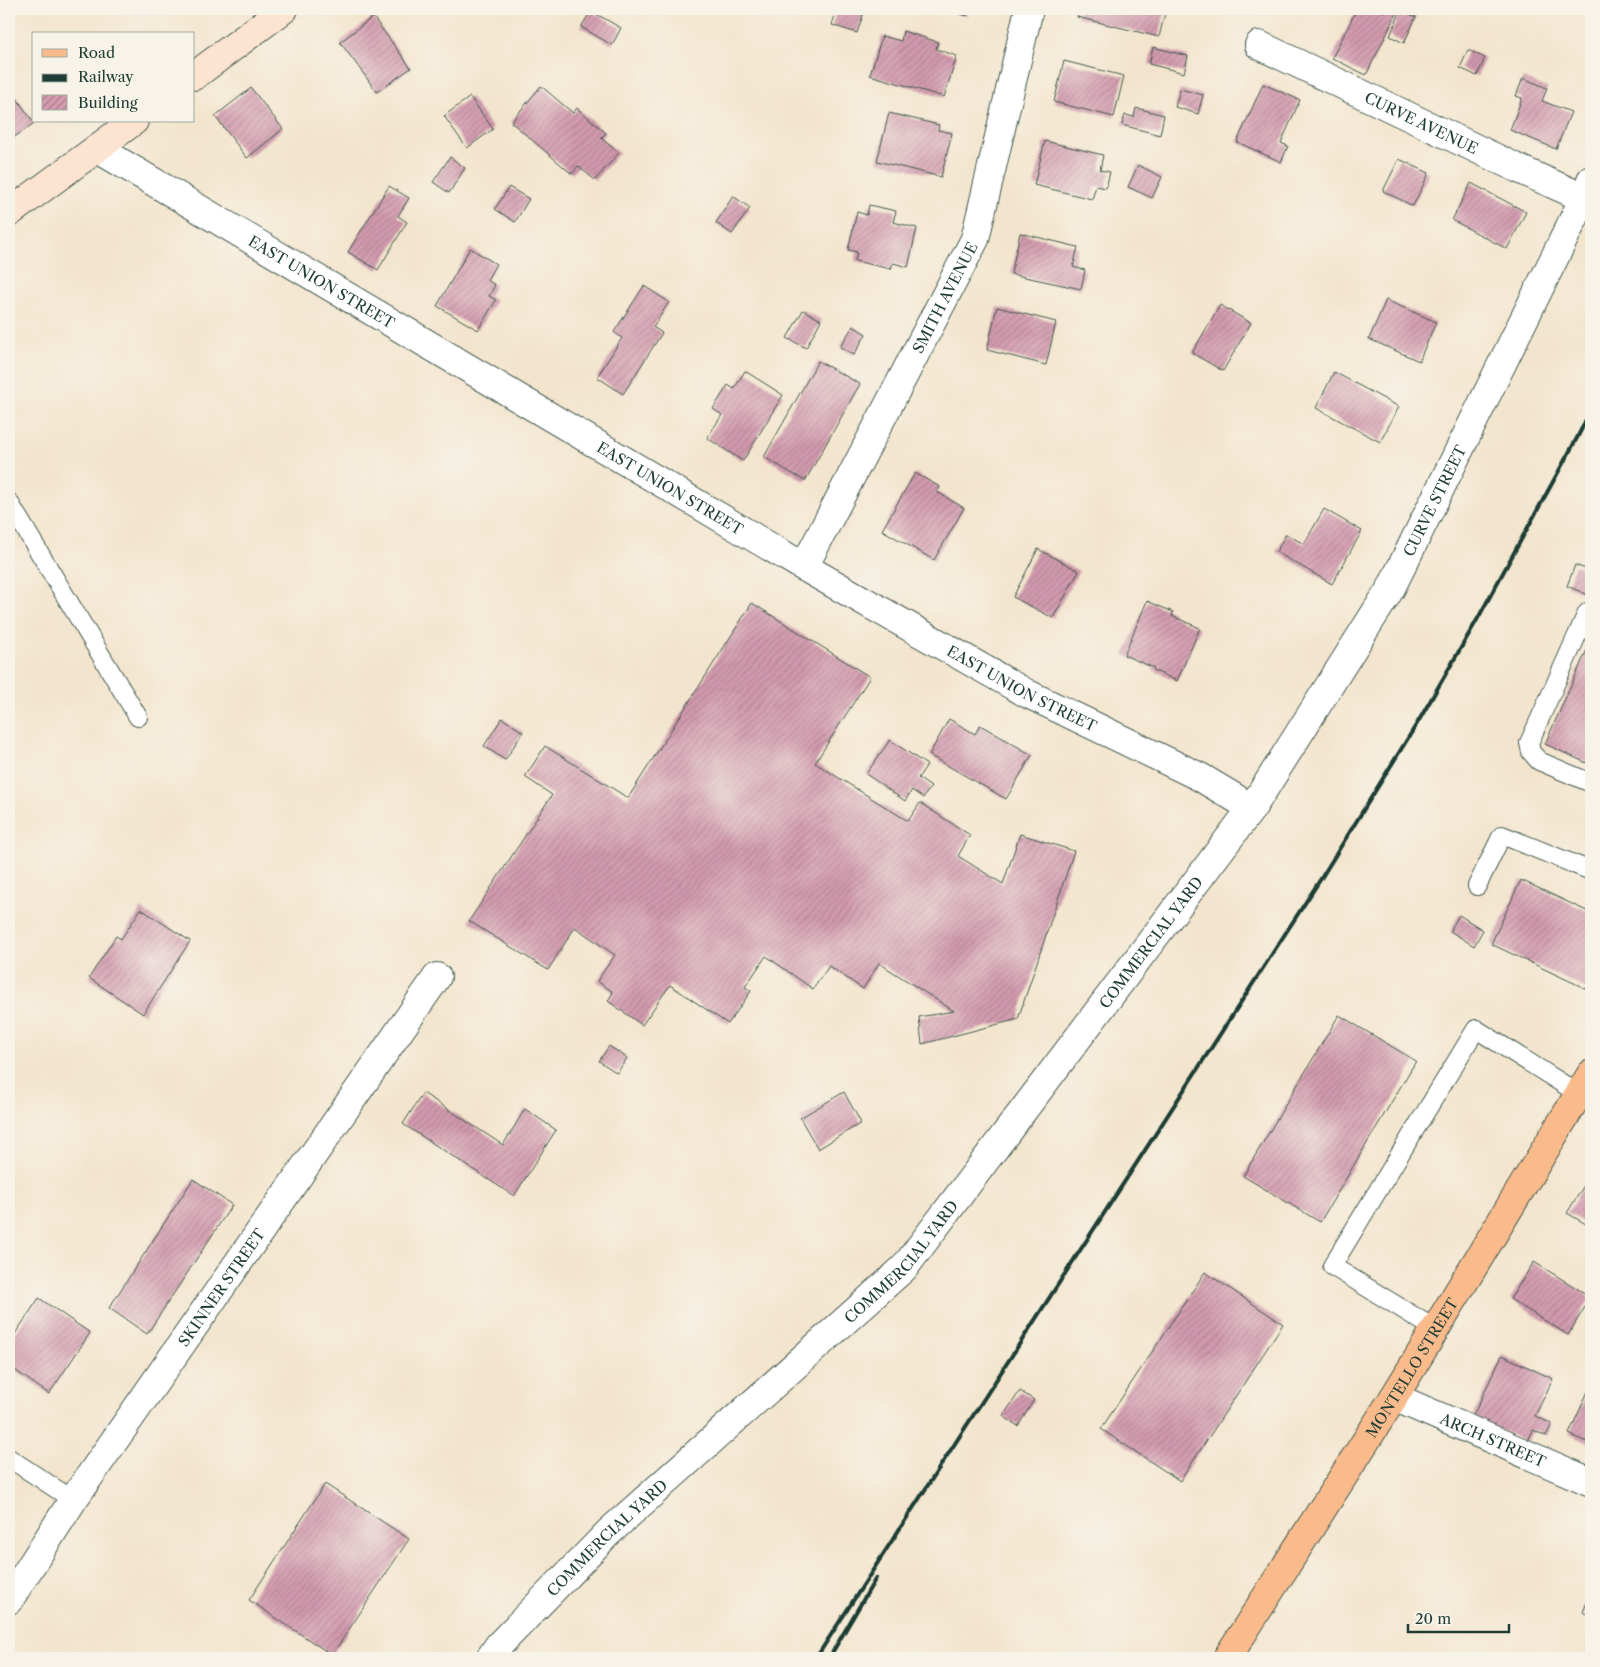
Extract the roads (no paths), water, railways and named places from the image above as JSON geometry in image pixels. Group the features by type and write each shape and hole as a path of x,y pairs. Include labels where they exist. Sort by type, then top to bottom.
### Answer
{"main road":[{"path":"195,75 284,9"},
{"path":"9,213 133,122"},
{"name":"MONTELLO STREET","path":"1226,1658 1394,1398 1585,1084"}],"street":[{"name":"SMITH AVENUE","path":"804,567 975,239 1029,9"},
{"name":"CURVE AVENUE","path":"1260,45 1519,169 1588,189"},
{"name":"EAST UNION STREET","path":"98,148 804,567 1026,693 1200,777 1252,808"},
{"name":"CURVE STREET","path":"1252,808 1391,588 1588,189"},
{"name":"COMMERCIAL YARD","path":"490,1658 499,1645 609,1532 904,1268 1252,808"},
{"name":"SKINNER STREET","path":"9,1600 73,1500 437,977"},
{"name":"ARCH STREET","path":"1394,1398 1591,1482"}],"lane":[{"path":"9,502 138,716"},
{"path":"1591,610 1587,613 1530,743 1531,752 1539,761 1591,783"},
{"path":"1477,886 1502,835 1591,871"},
{"path":"1435,1329 1332,1266 1476,1029 1585,1084"},
{"path":"9,1458 73,1500"}],"railway":[{"path":"816,1658 1320,880 1418,722 1477,620 1591,410"},
{"path":"829,1658 876,1578"}]}
